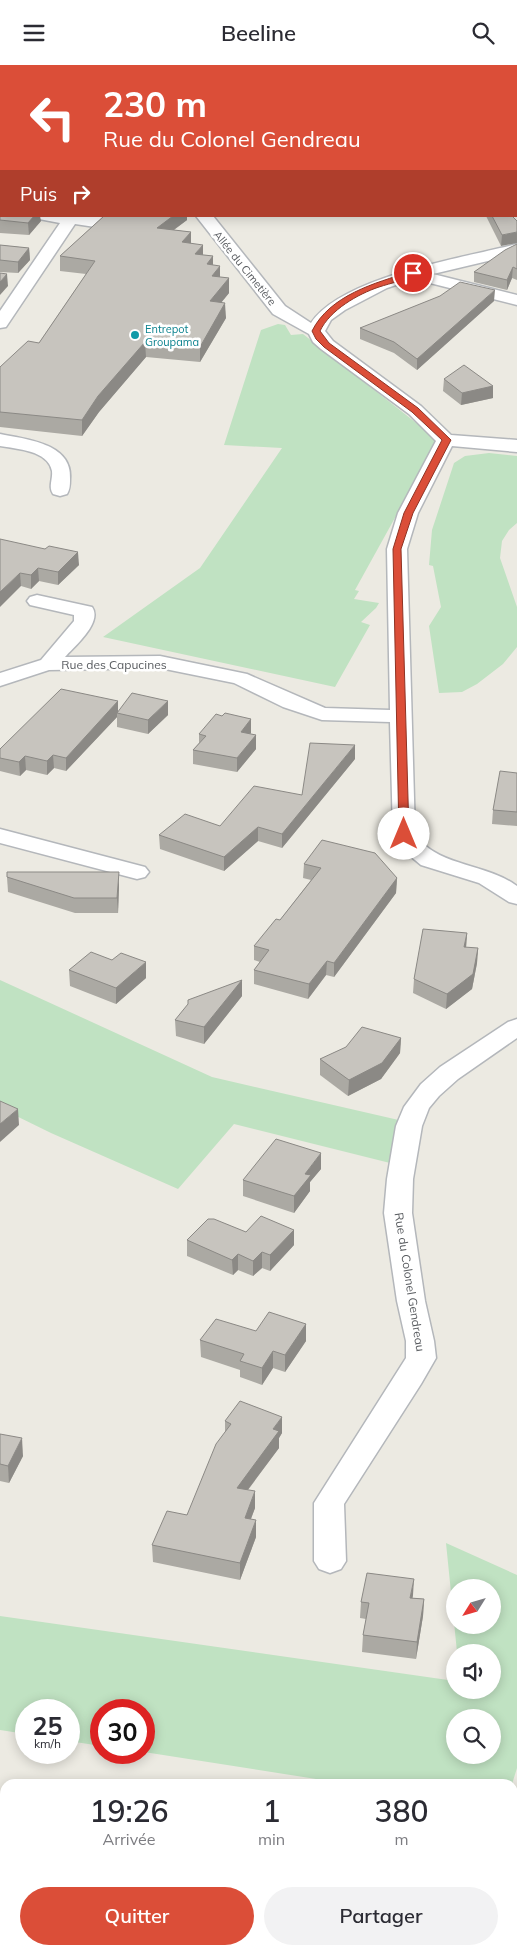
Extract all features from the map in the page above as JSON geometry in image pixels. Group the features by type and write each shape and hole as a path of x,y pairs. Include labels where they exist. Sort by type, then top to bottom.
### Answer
{"street":[{"path":"51,217 95,221 122,217"},
{"name":"Allée du Cimetière","path":"205,217 279,310 316,331"},
{"path":"0,323 6,317 68,223 66,219"},
{"path":"517,249 413,273 382,283 359,293 331,311 322,319 316,331 319,338 327,345 415,410 446,440 517,446"},
{"path":"413,273 517,300"},
{"path":"10,279 30,281"},
{"path":"0,440 40,450 55,459 61,470 60,490"},
{"path":"446,440 408,513 397,549 400,606 399,674 402,716 404,834 409,844 417,853 429,860 486,878 517,897"},
{"path":"37,601 85,611 84,622 48,664"},
{"name":"Rue des Capucines","path":"0,681 28,669 48,664 160,662 240,678 322,714 402,716"},
{"path":"0,837 137,872"},
{"name":"Rue du Colonel Gendreau","path":"330,1561 329,1503 411,1377 421,1358 420,1341 411,1301 398,1213 400,1179 409,1126 417,1107 449,1073 517,1027"}],"green space":[{"path":"278,324 285,325 291,335 303,334 438,440 355,590 359,591 354,599 379,603 361,622 370,625 335,687 103,637 200,568 282,448 224,445 261,330"},
{"path":"489,453 517,456 517,523 509,530 502,541 500,558 517,607 517,647 503,664 477,684 462,692 439,693 429,626 441,607 433,566 429,565 432,530 454,463 465,456"},
{"path":"0,980 212,1077 403,1121 406,1167 234,1124 178,1189 51,1133 0,1108"},
{"path":"446,1543 517,1575 517,1768 514,1779 316,1779 155,1754 155,1699 90,1699 90,1744 80,1743 80,1699 15,1699 15,1732 0,1730 0,1616 446,1680 446,1699 501,1699 501,1644 456,1644 455,1634 501,1634 501,1579 450,1579"}],"building":[{"path":"0,217 33,217 28,223 0,220"},
{"path":"103,217 172,217 157,228 191,232 182,242 203,245 195,254 213,256 207,264 220,266 212,276 229,278 210,301 225,303 200,347 145,342 98,396 82,420 0,412 0,367 28,341 39,343 95,261 60,256"},
{"path":"493,217 513,217 517,221 517,232 502,235"},
{"path":"517,244 517,269 513,267 507,280 474,272 505,250"},
{"path":"0,245 29,248 18,262 0,260"},
{"path":"0,273 7,274 0,282"},
{"path":"460,282 495,290 417,359 394,342 360,328 440,296"},
{"path":"464,365 493,386 462,393 444,379"},
{"path":"0,539 45,549 49,546 78,552 58,572 38,568 31,575 20,573 0,592"},
{"path":"61,689 118,701 66,758 53,755 47,761 25,756 19,762 0,758 0,749"},
{"path":"132,693 168,701 148,720 117,713"},
{"path":"225,713 251,719 241,732 256,735 237,758 193,750 206,736 199,734 216,714 222,716"},
{"path":"310,743 355,745 282,834 258,827 224,857 159,835 185,814 220,826 254,786 302,795"},
{"path":"500,771 517,773 517,812 493,810"},
{"path":"322,840 375,853 397,878 334,963 327,961 309,984 254,970 269,950 254,946 276,919 280,920 321,868 304,864"},
{"path":"7,872 119,872 117,898 74,898 7,877"},
{"path":"423,929 467,933 464,947 478,948 473,974 447,994 414,979"},
{"path":"91,952 112,960 121,953 146,962 116,988 69,970"},
{"path":"242,980 204,1027 175,1020 188,1004 188,1000"},
{"path":"362,1027 401,1038 382,1063 349,1080 320,1059 346,1047"},
{"path":"0,1101 18,1109 0,1124"},
{"path":"276,1139 321,1153 305,1174 311,1175 294,1196 243,1180"},
{"path":"261,1216 294,1230 270,1255 262,1252 253,1261 238,1254 232,1260 187,1240 208,1219 214,1219 246,1232"},
{"path":"269,1312 306,1324 285,1355 273,1351 262,1368 240,1361 244,1354 200,1340 216,1319 256,1331"},
{"path":"240,1401 282,1417 273,1429 279,1431 237,1488 255,1491 245,1518 256,1520 240,1563 152,1545 167,1511 187,1515 216,1444 231,1424 225,1421"},
{"path":"0,1434 22,1438 8,1466 0,1464"},
{"path":"367,1573 414,1579 410,1598 424,1599 417,1642 363,1635 369,1603 361,1602"}],"place":[{"name":"Entrepot Groupama","path":"135,335"}],"route":[{"path":"404,834 402,716 399,674 400,606 397,549 408,513 446,440 415,410 327,345 319,338 316,331 317,325 331,311 359,293 389,280 413,273"}]}
